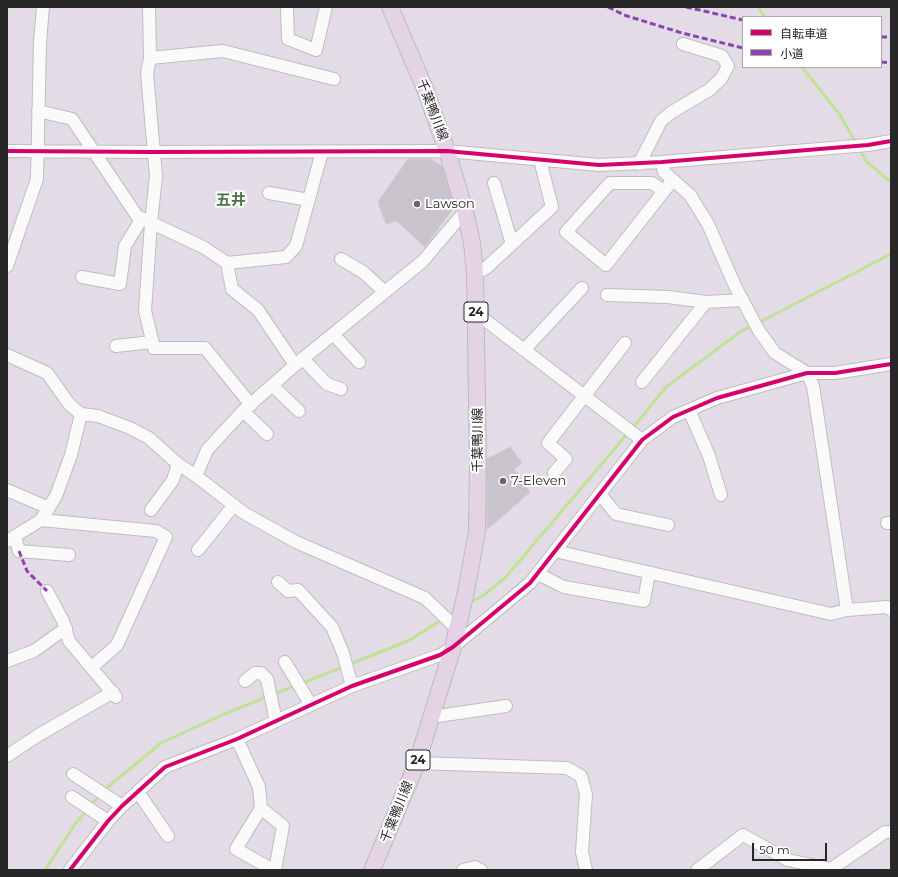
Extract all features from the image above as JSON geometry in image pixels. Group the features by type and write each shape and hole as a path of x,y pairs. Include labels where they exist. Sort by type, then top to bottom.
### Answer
{"main road":[{"name":"千葉鴨川線","path":"372,870 417,763 454,647 477,530 478,463 476,313 475,274 472,243 465,212 447,151 425,90 390,7"}],"street":[{"path":"7,266 37,179 40,42 43,7"},
{"path":"149,7 150,58 147,73 156,176 146,220 145,311 152,342 154,348 205,348 267,434"},
{"path":"287,7 288,39 316,50 326,7"},
{"path":"639,164 661,121 672,112 709,90 721,79 728,66 722,56 683,44"},
{"path":"150,58 223,51 334,79"},
{"path":"38,111 72,120 137,216 203,247 227,263 286,257 298,243 322,152"},
{"path":"7,151 447,151 599,165 639,164 868,145 891,141"},
{"path":"475,274 486,268 552,207 540,160"},
{"path":"662,162 664,172 690,195 708,224 759,331 775,354 807,373 813,386 847,610"},
{"path":"664,191 652,183 610,183 566,232 606,265 673,180"},
{"path":"494,183 512,244"},
{"path":"270,193 309,200"},
{"path":"196,476 207,450 247,408 299,362 423,261 465,212"},
{"path":"82,277 120,284 125,246 146,220"},
{"path":"341,260 363,272 385,292"},
{"path":"227,263 232,289 258,310 299,362 327,384 341,389"},
{"path":"524,350 582,288"},
{"path":"607,295 668,297 706,302 743,300"},
{"path":"642,382 706,302"},
{"path":"476,313 642,440"},
{"path":"333,334 359,362"},
{"path":"116,346 152,342"},
{"path":"554,473 566,459 548,442 625,343"},
{"path":"7,355 47,373 70,405 81,414 98,416 130,428 150,438 178,464 244,513 296,542 425,598 457,629"},
{"path":"70,870 108,821 122,806 165,767 237,739 352,686 440,655 454,647 530,584 642,440 673,418 717,398 807,373 835,373 891,364"},
{"path":"272,385 299,411"},
{"path":"689,410 710,456 721,495"},
{"path":"69,555 19,551 11,539 41,520 56,496 71,455 81,414"},
{"path":"151,510 173,480 178,464"},
{"path":"7,490 49,508"},
{"path":"600,494 616,514 668,525"},
{"path":"198,550 234,505"},
{"path":"41,520 156,531 166,537 117,645 92,667"},
{"path":"555,551 831,614 847,610 887,607 891,610"},
{"path":"538,574 564,587 644,602 649,573"},
{"path":"278,582 288,591 298,590 332,627 343,653 352,686"},
{"path":"7,756 37,736 114,695 69,641 63,621 47,591"},
{"path":"7,662 34,651 66,628"},
{"path":"285,662 311,705"},
{"path":"245,681 255,673 261,673 267,679 276,721"},
{"path":"431,717 506,706"},
{"path":"237,739 259,787 261,808 236,850 274,870 283,826 261,808"},
{"path":"417,763 567,768 581,776 586,794 582,852 586,870"},
{"path":"73,774 122,806"},
{"path":"138,792 168,836"},
{"path":"72,797 108,821"},
{"path":"696,870 743,835 788,860 831,870 886,832 891,832"},
{"path":"463,870 474,867 481,870"}],"building":[{"name":"Lawson","path":"408,159 430,159 442,166 454,207 425,247 397,221 386,224 378,202"},
{"name":"7-Eleven","path":"510,447 522,463 514,469 530,492 487,530 487,459"}],"waterway":[{"path":"758,7 764,16"},
{"path":"803,68 840,115 856,143"},
{"path":"859,149 867,162 891,182"},
{"path":"758,323 891,254"},
{"path":"632,429 666,387 740,332 753,325"},
{"path":"469,603 484,595 505,578 628,433"},
{"path":"348,665 408,641 442,620"},
{"path":"302,683 343,667"},
{"path":"274,694 297,685"},
{"path":"103,791 161,743 229,712 269,696"},
{"path":"90,806 100,795"},
{"path":"45,870 75,824 87,810"}],"marked path":[{"path":"608,7 624,15 682,33 742,48"},
{"path":"686,7 742,20"},
{"path":"882,37 891,37"},
{"path":"882,62 891,63"},
{"path":"19,551 27,571 47,591"}],"cycle path":[{"path":"7,151 447,151 599,165 662,162 868,145 891,141"},
{"path":"70,870 108,821 122,806 165,767 237,739 352,686 440,655 453,647 530,583 642,440 673,417 717,398 807,373 835,373 891,364"}],"place":[{"name":"Lawson","path":"417,204"},
{"name":"7-Eleven","path":"503,481"}],"district":[{"name":"五井","path":"231,201"}]}
